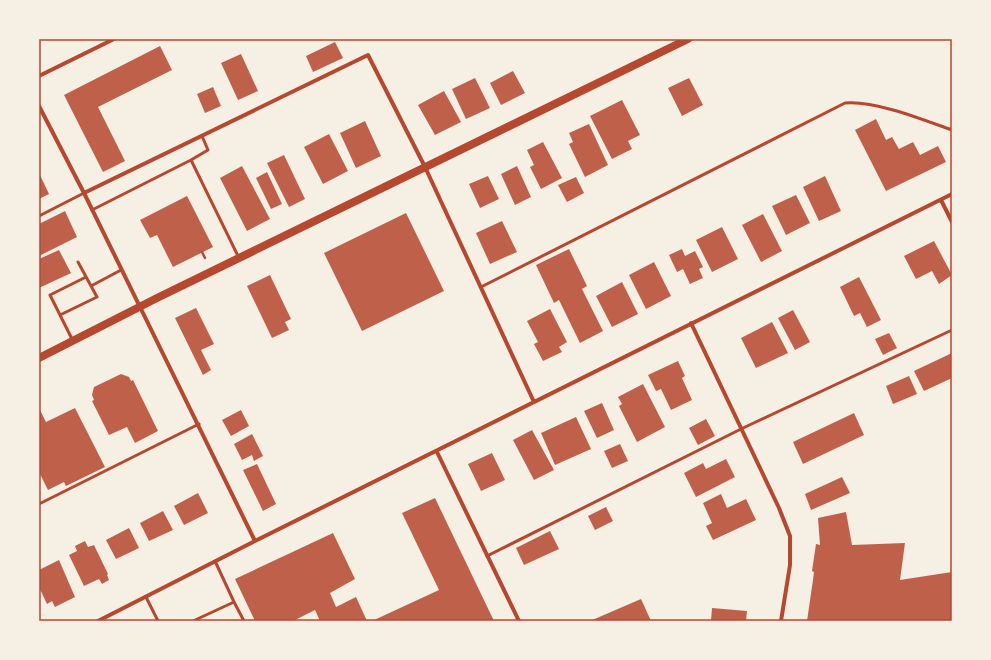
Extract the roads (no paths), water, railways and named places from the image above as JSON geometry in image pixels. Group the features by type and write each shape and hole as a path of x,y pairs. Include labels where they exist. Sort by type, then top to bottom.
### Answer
{"main road":[{"path":"39,358 139,307 688,39"}],"street":[{"path":"39,76 114,39"},
{"path":"84,194 368,55 425,167 534,402"},
{"path":"39,106 199,424 255,541"},
{"path":"98,621 255,541 437,452 691,323 952,194"},
{"path":"941,200 952,222"},
{"path":"691,323 779,508 790,536 790,565 781,621"},
{"path":"437,452 519,621"}],"lane":[{"path":"481,287 846,103 856,102 910,115 952,130"},
{"path":"92,210 208,150 202,136"},
{"path":"191,160 239,258"},
{"path":"39,216 84,194"},
{"path":"60,315 97,297 78,262"},
{"path":"91,286 121,270"},
{"path":"73,341 50,295 86,276"},
{"path":"487,556 741,429 952,330"},
{"path":"39,504 199,424"},
{"path":"215,561 244,621"},
{"path":"146,597 158,621"},
{"path":"193,621 234,602"}]}
